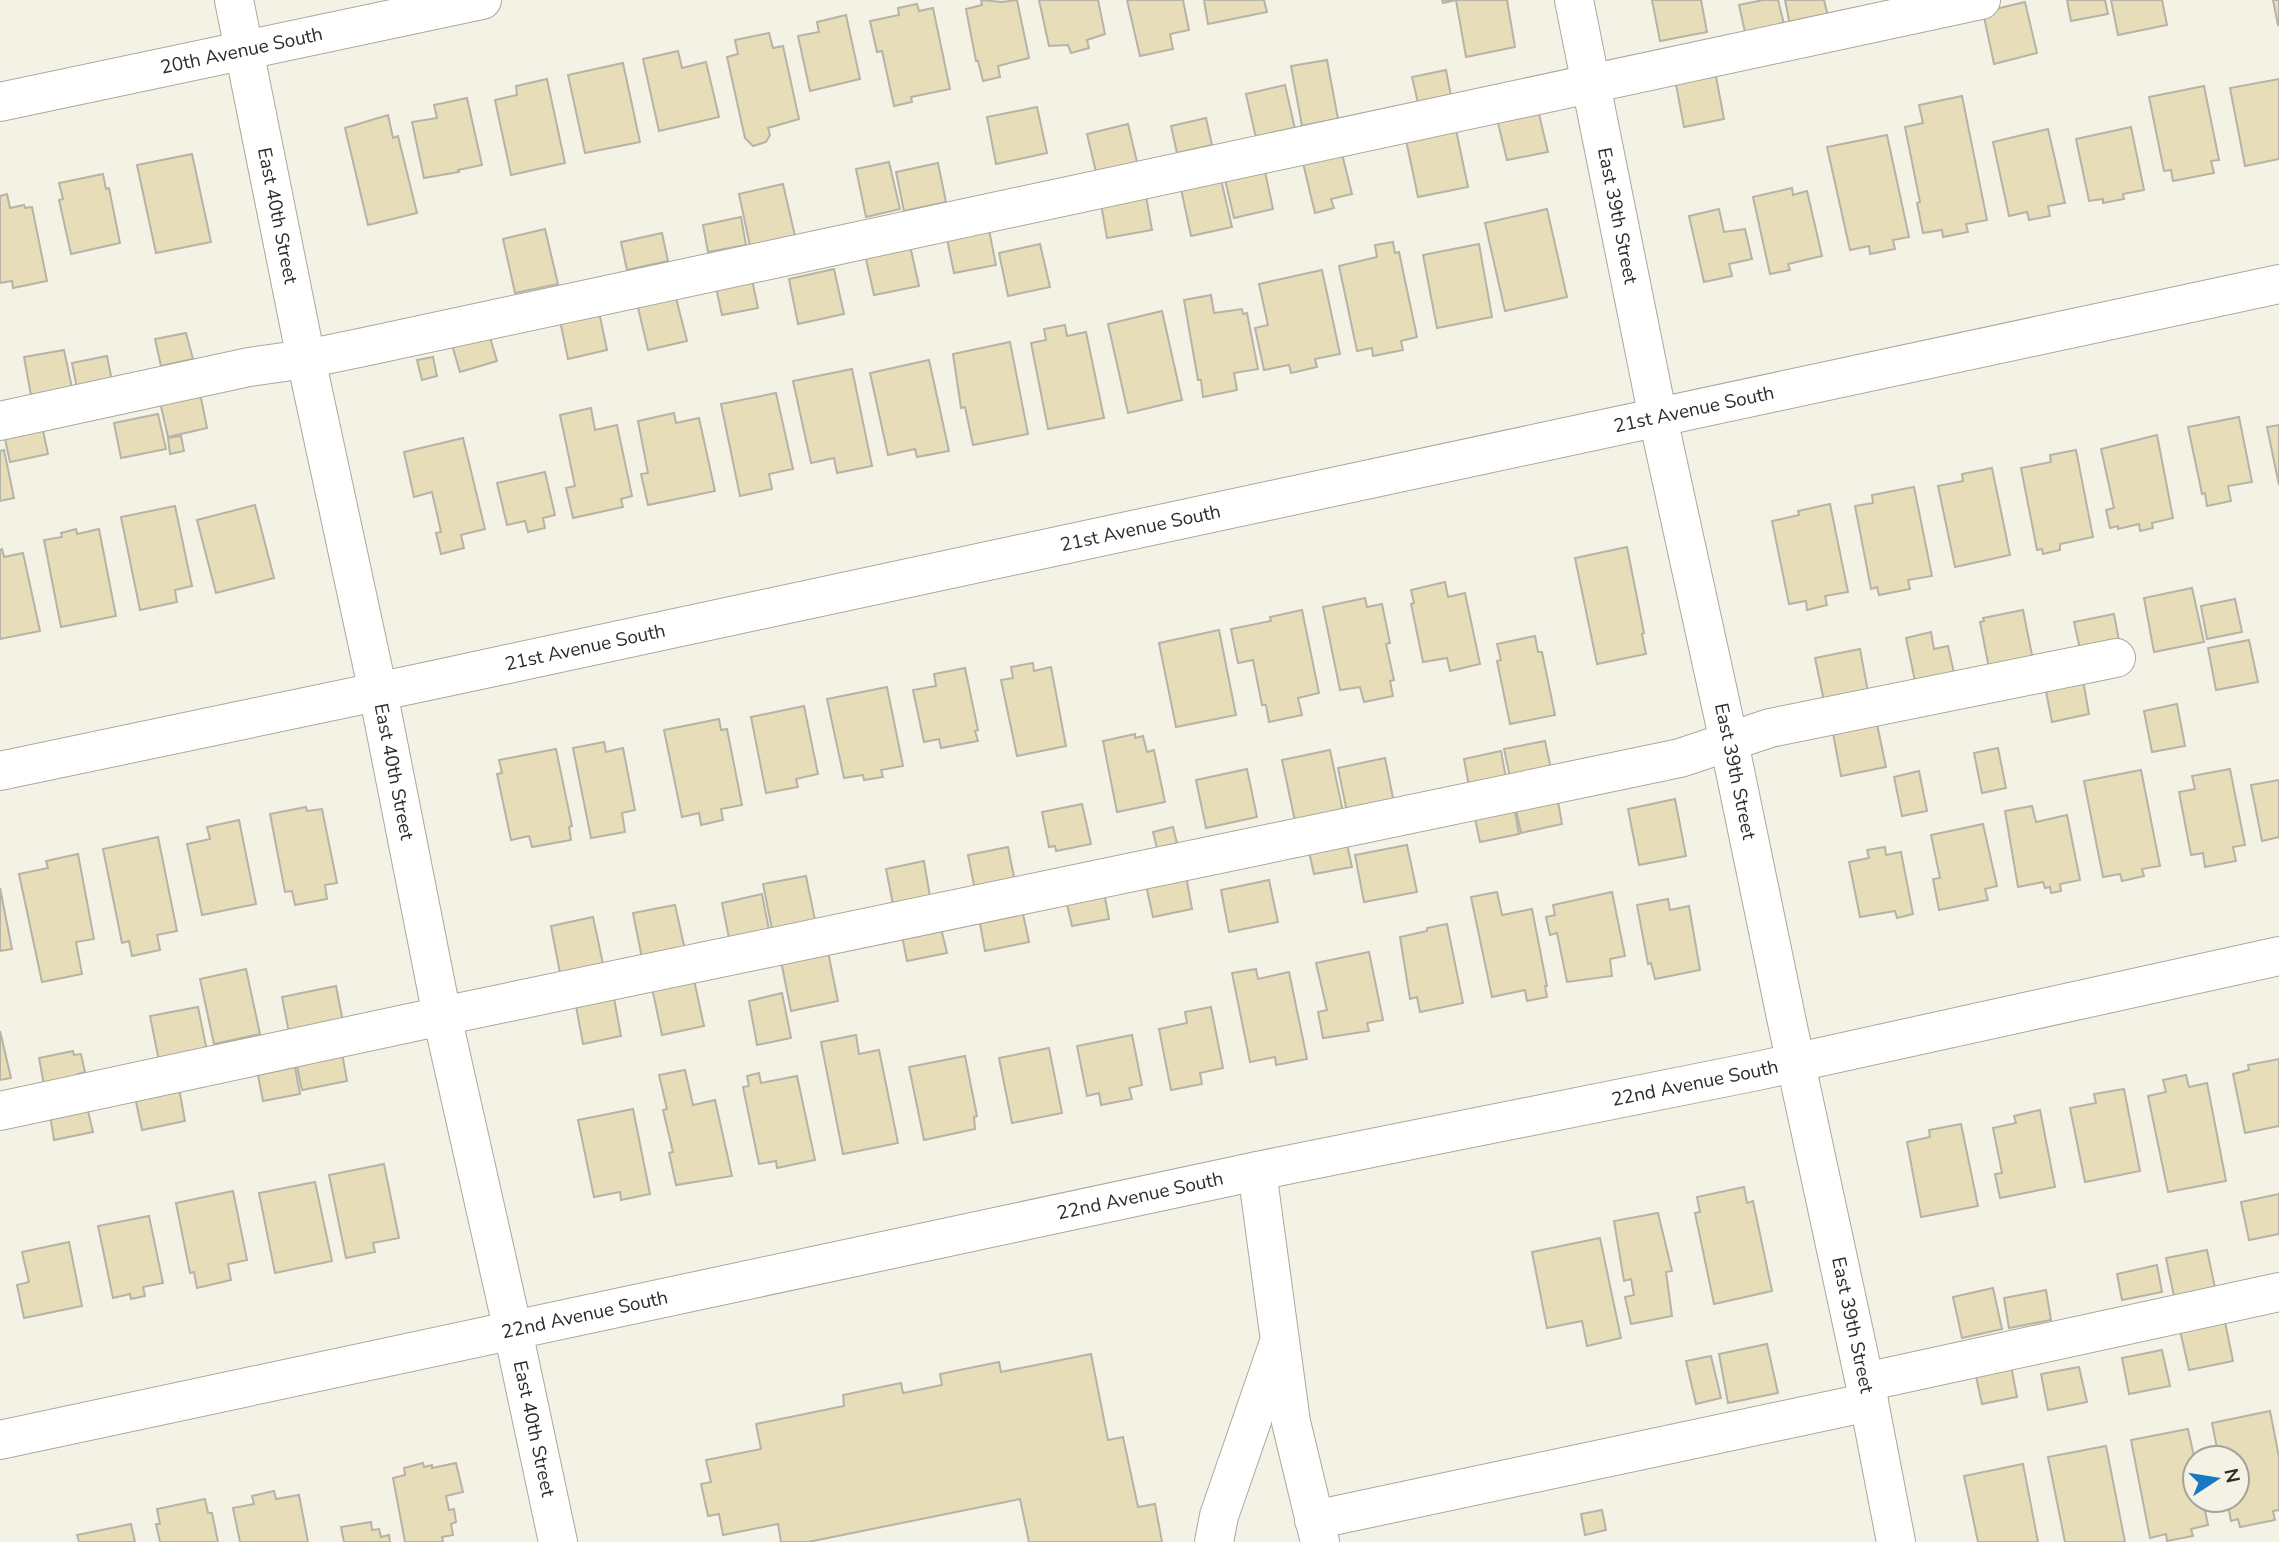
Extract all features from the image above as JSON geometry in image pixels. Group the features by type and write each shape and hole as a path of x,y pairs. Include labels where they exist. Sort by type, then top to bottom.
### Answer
{"street":[{"name":"East 40th Street","path":"234,0 306,359 378,692 442,1016 558,1542"},
{"name":"20th Avenue South","path":"0,102 482,0"},
{"name":"East 39th Street","path":"1574,0 1658,418 1867,1392 1896,1542"},
{"path":"0,421 250,367 306,359 1981,0"},
{"name":"21st Avenue South","path":"0,771 2279,285"},
{"path":"0,1111 442,1016 1681,758 1770,728 2116,657"},
{"name":"22nd Avenue South","path":"0,1440 1256,1171 1795,1061 2279,956"},
{"path":"1256,1171 1291,1422 1317,1531 1867,1392 2279,1292"},
{"path":"1214,1542 1219,1516 1280,1339"}],"building":[{"path":"981,0 1017,0 1029,58 998,66 1000,77 983,81 976,61 966,9 982,5"},
{"path":"1039,0 1098,0 1105,34 1087,40 1089,48 1071,53 1068,45 1049,46"},
{"path":"1127,0 1183,0 1189,30 1170,34 1173,49 1140,56"},
{"path":"1204,0 1264,0 1267,12 1208,24"},
{"path":"1456,0 1507,0 1515,47 1466,57"},
{"path":"1652,0 1701,0 1707,32 1660,41"},
{"path":"1778,0 1784,24 1745,32 1739,5"},
{"path":"1785,0 1824,0 1828,16 1790,25"},
{"path":"2067,0 2105,0 2108,14 2071,21"},
{"path":"2111,0 2162,0 2167,25 2118,35"},
{"path":"2273,0 2279,0 2279,25 2278,25"},
{"path":"2025,2 2037,53 1994,64 1983,12"},
{"path":"917,4 919,11 933,8 950,89 911,97 912,102 894,106 882,51 877,52 870,21 899,15 898,8"},
{"path":"846,15 860,79 810,91 798,36 819,32 817,22"},
{"path":"769,33 773,48 783,46 799,119 768,128 770,135 766,142 753,146 745,138 727,57 738,54 735,40"},
{"path":"678,51 682,68 706,62 719,117 659,131 643,59"},
{"path":"1327,60 1338,119 1302,126 1291,66"},
{"path":"623,63 640,142 585,153 568,75"},
{"path":"1446,70 1451,96 1418,103 1412,77"},
{"path":"1715,71 1724,119 1684,127 1675,79"},
{"path":"547,79 565,163 511,175 495,100 517,95 516,86"},
{"path":"2279,79 2279,159 2245,166 2230,88"},
{"path":"1285,85 1295,129 1256,138 1246,94"},
{"path":"2204,86 2219,160 2211,161 2214,173 2173,181 2171,170 2164,171 2149,97"},
{"path":"1962,96 1987,220 1966,224 1968,232 1943,237 1942,230 1923,233 1917,203 1920,202 1905,127 1923,123 1919,105"},
{"path":"467,98 482,165 424,178 412,122 437,118 434,105"},
{"path":"1537,106 1548,152 1507,160 1496,115"},
{"path":"1037,107 1047,153 996,164 987,117"},
{"path":"388,115 393,138 398,136 417,213 368,225 345,128"},
{"path":"1206,118 1212,145 1177,153 1171,126"},
{"path":"1128,124 1137,162 1096,172 1087,134"},
{"path":"2131,127 2144,190 2123,194 2124,199 2103,203 2103,199 2089,201 2076,139"},
{"path":"2048,129 2065,203 2048,206 2050,216 2029,220 2027,212 2009,216 1993,142"},
{"path":"1456,130 1468,187 1418,197 1406,140"},
{"path":"1887,135 1909,237 1893,240 1895,249 1870,254 1869,246 1850,250 1827,147"},
{"path":"192,154 211,242 156,253 137,165"},
{"path":"1342,154 1352,194 1331,199 1334,208 1315,213 1303,163"},
{"path":"889,162 900,209 866,217 856,169"},
{"path":"938,163 946,202 904,211 896,172"},
{"path":"1264,167 1273,209 1234,218 1224,175"},
{"path":"103,174 106,189 109,188 120,243 71,254 59,200 63,199 59,183"},
{"path":"1220,175 1232,227 1191,236 1180,184"},
{"path":"783,184 795,236 750,246 739,194"},
{"path":"1792,188 1793,195 1807,191 1822,256 1788,264 1790,270 1770,274 1753,197"},
{"path":"1145,190 1152,230 1107,238 1100,198"},
{"path":"7,194 10,208 24,205 25,208 32,207 47,281 13,288 12,281 0,283 0,196"},
{"path":"1547,209 1567,297 1505,311 1485,223"},
{"path":"1719,209 1724,232 1745,229 1752,259 1729,264 1732,276 1704,282 1689,216"},
{"path":"741,217 746,245 708,252 703,225"},
{"path":"988,225 996,265 954,273 946,234"},
{"path":"545,229 558,284 515,293 503,239"},
{"path":"662,233 668,261 627,270 621,242"},
{"path":"909,241 919,286 874,295 864,250"},
{"path":"1393,242 1395,253 1399,252 1417,337 1401,341 1403,350 1373,356 1372,348 1357,351 1339,266 1377,257 1375,245"},
{"path":"1040,244 1050,287 1008,296 999,253"},
{"path":"1479,244 1492,317 1437,328 1423,255"},
{"path":"834,269 844,314 798,324 789,279"},
{"path":"1322,270 1340,354 1315,359 1317,367 1291,373 1289,365 1264,370 1255,328 1268,325 1259,284"},
{"path":"751,275 758,308 722,315 715,283"},
{"path":"674,290 687,341 648,350 636,299"},
{"path":"1211,295 1214,313 1242,309 1243,314 1247,313 1258,369 1234,373 1237,390 1203,397 1184,300"},
{"path":"598,307 607,350 568,359 559,316"},
{"path":"1162,311 1182,400 1128,413 1108,324"},
{"path":"1065,325 1067,336 1086,332 1104,418 1048,429 1031,343 1046,340 1044,329"},
{"path":"186,333 193,359 161,366 155,339"},
{"path":"489,334 497,361 460,372 452,345"},
{"path":"1010,342 1028,434 973,445 965,407 961,408 953,354"},
{"path":"64,350 72,388 31,395 24,357"},
{"path":"107,356 112,381 77,388 72,363"},
{"path":"433,357 437,376 422,380 417,360"},
{"path":"929,360 949,451 917,457 915,449 888,455 870,373"},
{"path":"852,369 872,466 837,473 834,458 811,463 793,381"},
{"path":"200,393 207,428 168,437 160,402"},
{"path":"776,393 793,469 769,474 772,489 740,496 721,404"},
{"path":"591,408 595,430 617,425 632,496 621,499 623,507 573,518 566,488 575,486 560,415"},
{"path":"674,413 676,423 699,418 715,491 648,505 641,474 648,473 638,421"},
{"path":"158,414 166,449 121,458 114,423"},
{"path":"2239,417 2252,482 2228,486 2231,501 2207,506 2188,427"},
{"path":"2279,425 2279,485 2267,427"},
{"path":"42,426 48,454 10,462 4,434"},
{"path":"2157,435 2173,518 2152,523 2153,528 2140,531 2139,524 2110,528 2106,510 2114,508 2101,449"},
{"path":"181,436 184,451 170,454 168,438"},
{"path":"463,438 485,529 461,535 464,548 441,554 436,533 441,532 432,492 414,497 404,452"},
{"path":"4,450 14,498 0,501 0,451"},
{"path":"2076,450 2093,537 2060,544 2060,550 2043,554 2042,549 2037,550 2021,468 2051,462 2050,455"},
{"path":"1992,468 2010,555 1955,567 1938,486 1963,481 1962,474"},
{"path":"545,472 555,515 543,518 545,528 528,532 525,521 507,525 497,483"},
{"path":"1914,487 1932,576 1908,580 1910,589 1879,595 1877,587 1871,589 1855,506 1873,503 1872,495"},
{"path":"1830,504 1848,592 1825,596 1827,605 1807,610 1806,601 1789,604 1772,521 1799,515 1798,511"},
{"path":"255,505 274,578 216,593 197,520"},
{"path":"175,506 192,586 175,590 177,602 140,610 121,517"},
{"path":"76,529 77,534 99,529 116,616 61,627 44,540 62,537 61,533"},
{"path":"1627,547 1646,654 1597,664 1575,558"},
{"path":"2,549 4,557 23,553 40,631 0,639"},
{"path":"1445,582 1448,597 1465,593 1480,664 1450,671 1447,658 1423,662 1411,604 1414,603 1411,590"},
{"path":"2192,588 2204,642 2154,652 2144,598"},
{"path":"1365,598 1367,607 1382,604 1390,643 1386,644 1394,680 1390,681 1393,696 1364,702 1360,687 1340,690 1323,607"},
{"path":"2235,599 2242,632 2207,639 2201,606"},
{"path":"1302,610 1319,693 1298,698 1302,715 1269,722 1266,705 1262,705 1253,660 1238,663 1231,629 1271,621 1270,617"},
{"path":"2023,610 2033,660 1989,668 1980,622 1984,621 1983,618"},
{"path":"2114,614 2119,641 2080,649 2074,622"},
{"path":"1219,630 1236,715 1176,727 1159,643"},
{"path":"1931,632 1934,649 1948,646 1954,673 1915,681 1906,638"},
{"path":"1535,636 1538,652 1542,652 1555,715 1510,724 1497,661 1501,660 1497,644"},
{"path":"2249,640 2258,682 2216,690 2208,648"},
{"path":"1860,649 1868,692 1824,701 1815,658"},
{"path":"1033,663 1034,671 1051,667 1066,746 1017,756 1001,680 1013,678 1011,667"},
{"path":"965,668 978,741 941,748 939,739 924,742 913,690 936,686 934,674"},
{"path":"2082,674 2089,714 2052,722 2044,681"},
{"path":"887,687 903,766 881,770 883,777 864,780 863,775 844,778 827,699"},
{"path":"2177,704 2185,746 2152,752 2144,711"},
{"path":"804,706 818,774 796,779 798,787 766,793 751,717"},
{"path":"719,719 721,730 727,729 742,805 721,809 723,820 701,825 699,813 682,817 664,730"},
{"path":"1877,724 1886,767 1841,776 1833,733"},
{"path":"1135,734 1135,738 1143,736 1147,752 1154,750 1165,802 1117,812 1103,741"},
{"path":"1545,741 1551,769 1510,777 1504,749"},
{"path":"604,742 606,752 623,748 635,810 622,813 625,832 591,838 573,748"},
{"path":"1998,748 2006,788 1982,793 1974,753"},
{"path":"556,749 572,826 569,827 571,840 532,847 529,836 511,840 497,774 502,773 499,760"},
{"path":"1330,750 1343,812 1295,821 1282,760"},
{"path":"1501,751 1506,778 1469,786 1464,759"},
{"path":"1385,758 1394,803 1347,812 1338,768"},
{"path":"1247,769 1257,817 1206,828 1196,780"},
{"path":"2230,769 2245,845 2233,847 2236,861 2205,867 2203,853 2191,855 2179,792 2195,789 2192,776"},
{"path":"2141,770 2160,866 2142,869 2144,876 2122,881 2120,874 2103,877 2084,781"},
{"path":"1919,771 1927,811 1902,816 1894,777"},
{"path":"2279,780 2279,837 2262,841 2251,785"},
{"path":"1557,796 1562,824 1521,833 1515,805"},
{"path":"1675,799 1686,856 1639,865 1628,809"},
{"path":"1082,804 1091,844 1056,851 1055,846 1049,847 1042,812"},
{"path":"1514,806 1519,834 1480,842 1474,814"},
{"path":"2032,806 2036,822 2067,815 2080,880 2060,884 2061,891 2051,893 2050,887 2045,888 2043,882 2018,887 2005,811"},
{"path":"306,807 307,811 322,809 337,883 325,885 327,899 295,905 292,891 285,892 270,814"},
{"path":"239,820 256,904 202,915 187,844 210,839 207,827"},
{"path":"1983,824 1997,886 1985,889 1988,900 1939,910 1933,879 1940,878 1931,835"},
{"path":"1173,827 1177,843 1157,848 1153,832"},
{"path":"158,837 177,931 157,935 160,950 132,956 129,941 122,943 103,849"},
{"path":"1346,840 1352,867 1314,874 1308,847"},
{"path":"1407,845 1417,892 1364,902 1355,855"},
{"path":"1008,847 1015,882 975,890 968,855"},
{"path":"1885,847 1886,855 1901,852 1913,914 1897,918 1895,911 1860,917 1849,862 1869,858 1867,850"},
{"path":"78,854 94,939 76,942 82,974 42,982 19,874 48,868 46,861"},
{"path":"924,861 930,897 893,904 886,869"},
{"path":"806,876 816,925 773,934 763,884"},
{"path":"1186,876 1192,909 1153,917 1146,885"},
{"path":"1269,880 1278,922 1229,932 1221,890"},
{"path":"0,888 12,949 0,951"},
{"path":"1104,892 1109,919 1072,926 1066,900"},
{"path":"1497,892 1502,915 1532,909 1547,997 1527,1001 1525,990 1492,997 1471,897"},
{"path":"1612,892 1625,956 1610,959 1612,976 1567,982 1557,933 1550,935 1546,917 1555,915 1553,905"},
{"path":"762,894 770,935 730,943 722,903"},
{"path":"1668,899 1670,910 1689,906 1700,970 1655,979 1651,963 1648,964 1637,905"},
{"path":"675,905 685,950 642,958 633,913"},
{"path":"1022,909 1029,942 985,951 979,918"},
{"path":"593,917 603,964 560,973 551,926"},
{"path":"1447,924 1463,1003 1420,1012 1417,997 1410,999 1400,937"},
{"path":"941,928 947,953 907,961 902,936"},
{"path":"828,952 838,1001 791,1011 781,961"},
{"path":"1369,952 1383,1020 1367,1023 1369,1031 1323,1038 1318,1012 1327,1010 1316,963"},
{"path":"246,969 260,1034 214,1044 200,979"},
{"path":"1256,969 1258,979 1289,972 1307,1059 1276,1065 1275,1057 1250,1062 1232,973"},
{"path":"694,980 704,1026 662,1035 652,988"},
{"path":"336,986 344,1027 290,1038 282,997"},
{"path":"782,993 791,1038 757,1045 749,1001"},
{"path":"614,998 621,1036 583,1044 576,1006"},
{"path":"198,1007 207,1051 159,1061 150,1016"},
{"path":"1211,1007 1223,1068 1200,1073 1202,1084 1171,1090 1159,1029 1187,1023 1185,1012"},
{"path":"0,1031 11,1078 0,1080"},
{"path":"856,1035 859,1054 879,1050 898,1143 843,1154 821,1042"},
{"path":"1132,1035 1142,1085 1129,1088 1132,1099 1101,1105 1099,1093 1087,1096 1077,1046"},
{"path":"1049,1048 1062,1113 1012,1123 999,1058"},
{"path":"73,1051 74,1055 81,1054 85,1072 78,1074 78,1078 44,1085 39,1058"},
{"path":"342,1053 347,1081 302,1090 296,1062"},
{"path":"965,1056 977,1116 974,1117 975,1129 924,1140 909,1067"},
{"path":"2279,1059 2279,1126 2245,1133 2233,1074 2249,1070 2248,1065"},
{"path":"295,1067 300,1094 263,1101 258,1075"},
{"path":"685,1070 693,1105 715,1100 732,1176 676,1185 669,1153 673,1152 663,1110 667,1109 659,1075"},
{"path":"759,1073 761,1083 797,1076 815,1160 777,1168 776,1161 759,1164 743,1087 749,1086 747,1076"},
{"path":"2186,1075 2189,1087 2207,1083 2226,1181 2168,1192 2148,1096 2166,1092 2163,1080"},
{"path":"179,1088 185,1121 142,1130 135,1097"},
{"path":"2124,1089 2140,1171 2085,1182 2070,1108 2096,1103 2094,1094"},
{"path":"87,1107 93,1132 54,1140 50,1115"},
{"path":"633,1109 650,1194 621,1200 620,1192 594,1197 578,1120"},
{"path":"2040,1110 2055,1187 2000,1198 1995,1174 2002,1173 1993,1128 2016,1123 2014,1116"},
{"path":"1961,1124 1978,1206 1921,1217 1907,1142 1930,1137 1929,1130"},
{"path":"384,1164 399,1238 373,1243 375,1252 346,1258 329,1175"},
{"path":"315,1182 332,1261 275,1273 259,1193"},
{"path":"1744,1187 1747,1203 1753,1201 1772,1291 1714,1304 1695,1213 1700,1212 1697,1197"},
{"path":"233,1191 247,1260 228,1264 231,1280 197,1288 194,1272 190,1273 176,1203"},
{"path":"2279,1194 2279,1234 2249,1240 2241,1202"},
{"path":"1658,1213 1672,1271 1666,1272 1672,1316 1631,1324 1625,1297 1634,1295 1631,1279 1624,1281 1614,1221"},
{"path":"149,1216 163,1283 143,1287 145,1296 131,1299 130,1294 113,1298 98,1226"},
{"path":"1600,1238 1621,1338 1587,1346 1582,1321 1547,1328 1532,1252"},
{"path":"69,1242 82,1306 24,1318 17,1285 29,1282 22,1252"},
{"path":"2207,1250 2215,1288 2174,1296 2166,1258"},
{"path":"2157,1265 2162,1292 2122,1300 2117,1274"},
{"path":"1993,1288 2002,1329 1962,1338 1953,1297"},
{"path":"2046,1290 2051,1320 2009,1328 2004,1298"},
{"path":"2224,1317 2233,1361 2189,1370 2179,1326"},
{"path":"1767,1344 1778,1393 1728,1403 1719,1354"},
{"path":"2162,1350 2170,1386 2129,1394 2122,1358"},
{"path":"1091,1354 1108,1440 1123,1437 1138,1507 1155,1504 1162,1542 1029,1542 1020,1499 808,1542 781,1542 778,1524 723,1535 719,1514 708,1516 701,1484 711,1482 706,1460 761,1449 756,1424 844,1406 843,1395 901,1383 903,1393 942,1385 940,1374 999,1362 1001,1372"},
{"path":"1711,1356 1721,1398 1696,1404 1686,1361"},
{"path":"2010,1360 2017,1397 1982,1404 1974,1367"},
{"path":"2079,1367 2087,1402 2048,1410 2041,1374"},
{"path":"2270,1411 2279,1457 2279,1510 2273,1511 2275,1520 2240,1527 2238,1519 2231,1521 2230,1514 2251,1514 2251,1444 2216,1444 2212,1423"},
{"path":"2188,1429 2191,1444 2181,1444 2181,1514 2206,1514 2208,1525 2191,1529 2193,1536 2167,1541 2166,1534 2150,1538 2131,1440"},
{"path":"2106,1446 2125,1542 2065,1542 2048,1457"},
{"path":"423,1463 424,1467 432,1465 432,1468 456,1463 463,1492 446,1496 449,1510 454,1509 456,1522 451,1524 453,1535 442,1537 443,1542 405,1542 393,1478 405,1475 404,1468"},
{"path":"2023,1464 2038,1542 1978,1542 1964,1476"},
{"path":"274,1491 276,1499 299,1495 308,1542 240,1542 233,1508 254,1504 252,1496"},
{"path":"205,1499 208,1513 212,1513 218,1542 160,1542 156,1524 160,1524 157,1509"},
{"path":"1602,1510 1606,1530 1585,1535 1581,1514"},
{"path":"371,1522 372,1530 379,1529 381,1537 389,1535 390,1542 344,1542 341,1527"},
{"path":"131,1524 135,1542 79,1542 77,1535"}]}
